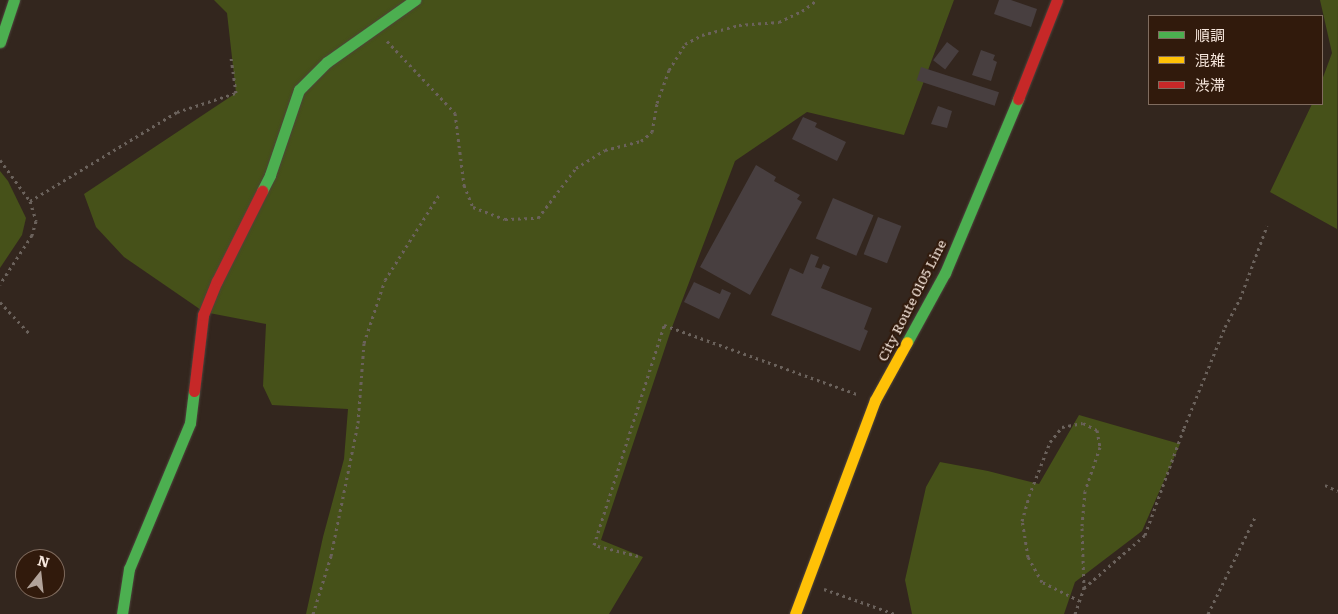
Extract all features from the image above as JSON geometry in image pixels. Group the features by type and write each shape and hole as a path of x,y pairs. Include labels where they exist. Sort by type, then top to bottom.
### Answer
{"street":[{"path":"0,42 14,0"},
{"path":"122,614 129,569 138,543 190,423 203,315 217,281 270,175 300,90 327,62 415,0"},
{"name":"City Route 0105 Line","path":"795,614 874,400 945,272 992,166 1057,0"}],"path":[{"path":"375,27 455,113 464,185 472,207 505,219 538,218 576,168 605,150 641,140 652,132 657,103 670,70 685,44 702,34 739,25 779,22 802,11 817,0"},
{"path":"30,201 177,112 236,93 231,58"},
{"path":"0,160 30,201 36,221 32,235 0,284"},
{"path":"313,614 331,556 358,423 364,343 385,280 439,195"},
{"path":"1084,588 1145,534 1184,428 1225,327 1240,299 1267,226"},
{"path":"0,302 29,333"},
{"path":"638,556 594,545 664,325 874,400"},
{"path":"1075,614 1080,601 1084,588 1082,528 1085,491 1100,447 1097,430 1083,423 1062,427 1050,442 1028,496 1022,521 1028,557 1042,582 1080,601"},
{"path":"1325,485 1338,491"},
{"path":"1208,614 1256,515"},
{"path":"806,583 895,614"}],"green space":[{"path":"214,0 954,0 904,135 807,112 735,161 671,330 601,540 643,557 609,614 306,614 323,537 344,459 348,409 272,405 263,386 266,324 204,312 124,257 96,227 84,194 236,93 227,13"},
{"path":"1320,0 1338,0 1337,229 1270,192 1312,105 1323,105 1323,77 1332,53"},
{"path":"0,171 8,181 26,218 22,235 0,268"},
{"path":"1079,415 1180,444 1142,531 1075,582 1064,614 912,614 905,580 926,487 940,462 988,471 1039,484"}],"building":[{"path":"999,0 1011,0 1037,9 1031,27 994,14"},
{"path":"947,42 959,51 945,69 933,60"},
{"path":"981,50 995,55 993,60 997,62 991,81 972,75"},
{"path":"921,67 999,92 995,106 917,80"},
{"path":"938,106 952,111 947,128 931,124"},
{"path":"803,117 817,123 815,127 846,142 837,161 792,139"},
{"path":"756,165 776,177 774,181 800,195 797,199 802,202 750,295 700,267"},
{"path":"833,198 874,215 856,256 816,239"},
{"path":"878,217 901,226 887,263 864,254"},
{"path":"811,254 819,257 815,267 821,269 823,264 830,267 821,288 872,308 864,329 868,331 860,351 771,315 790,268 803,274"},
{"path":"694,282 720,294 722,289 731,293 719,319 684,302"}],"traffic: fast":[{"path":"0,42 14,0"},
{"path":"262,191 270,175 299,90 327,62 415,0"},
{"path":"907,342 945,273 1018,99"},
{"path":"122,614 129,569 190,423 194,391"}],"traffic: slow":[{"path":"795,614 875,400 907,342"}],"traffic: jam":[{"path":"1018,99 1057,0"},
{"path":"194,391 203,315 217,281 262,191"}]}
